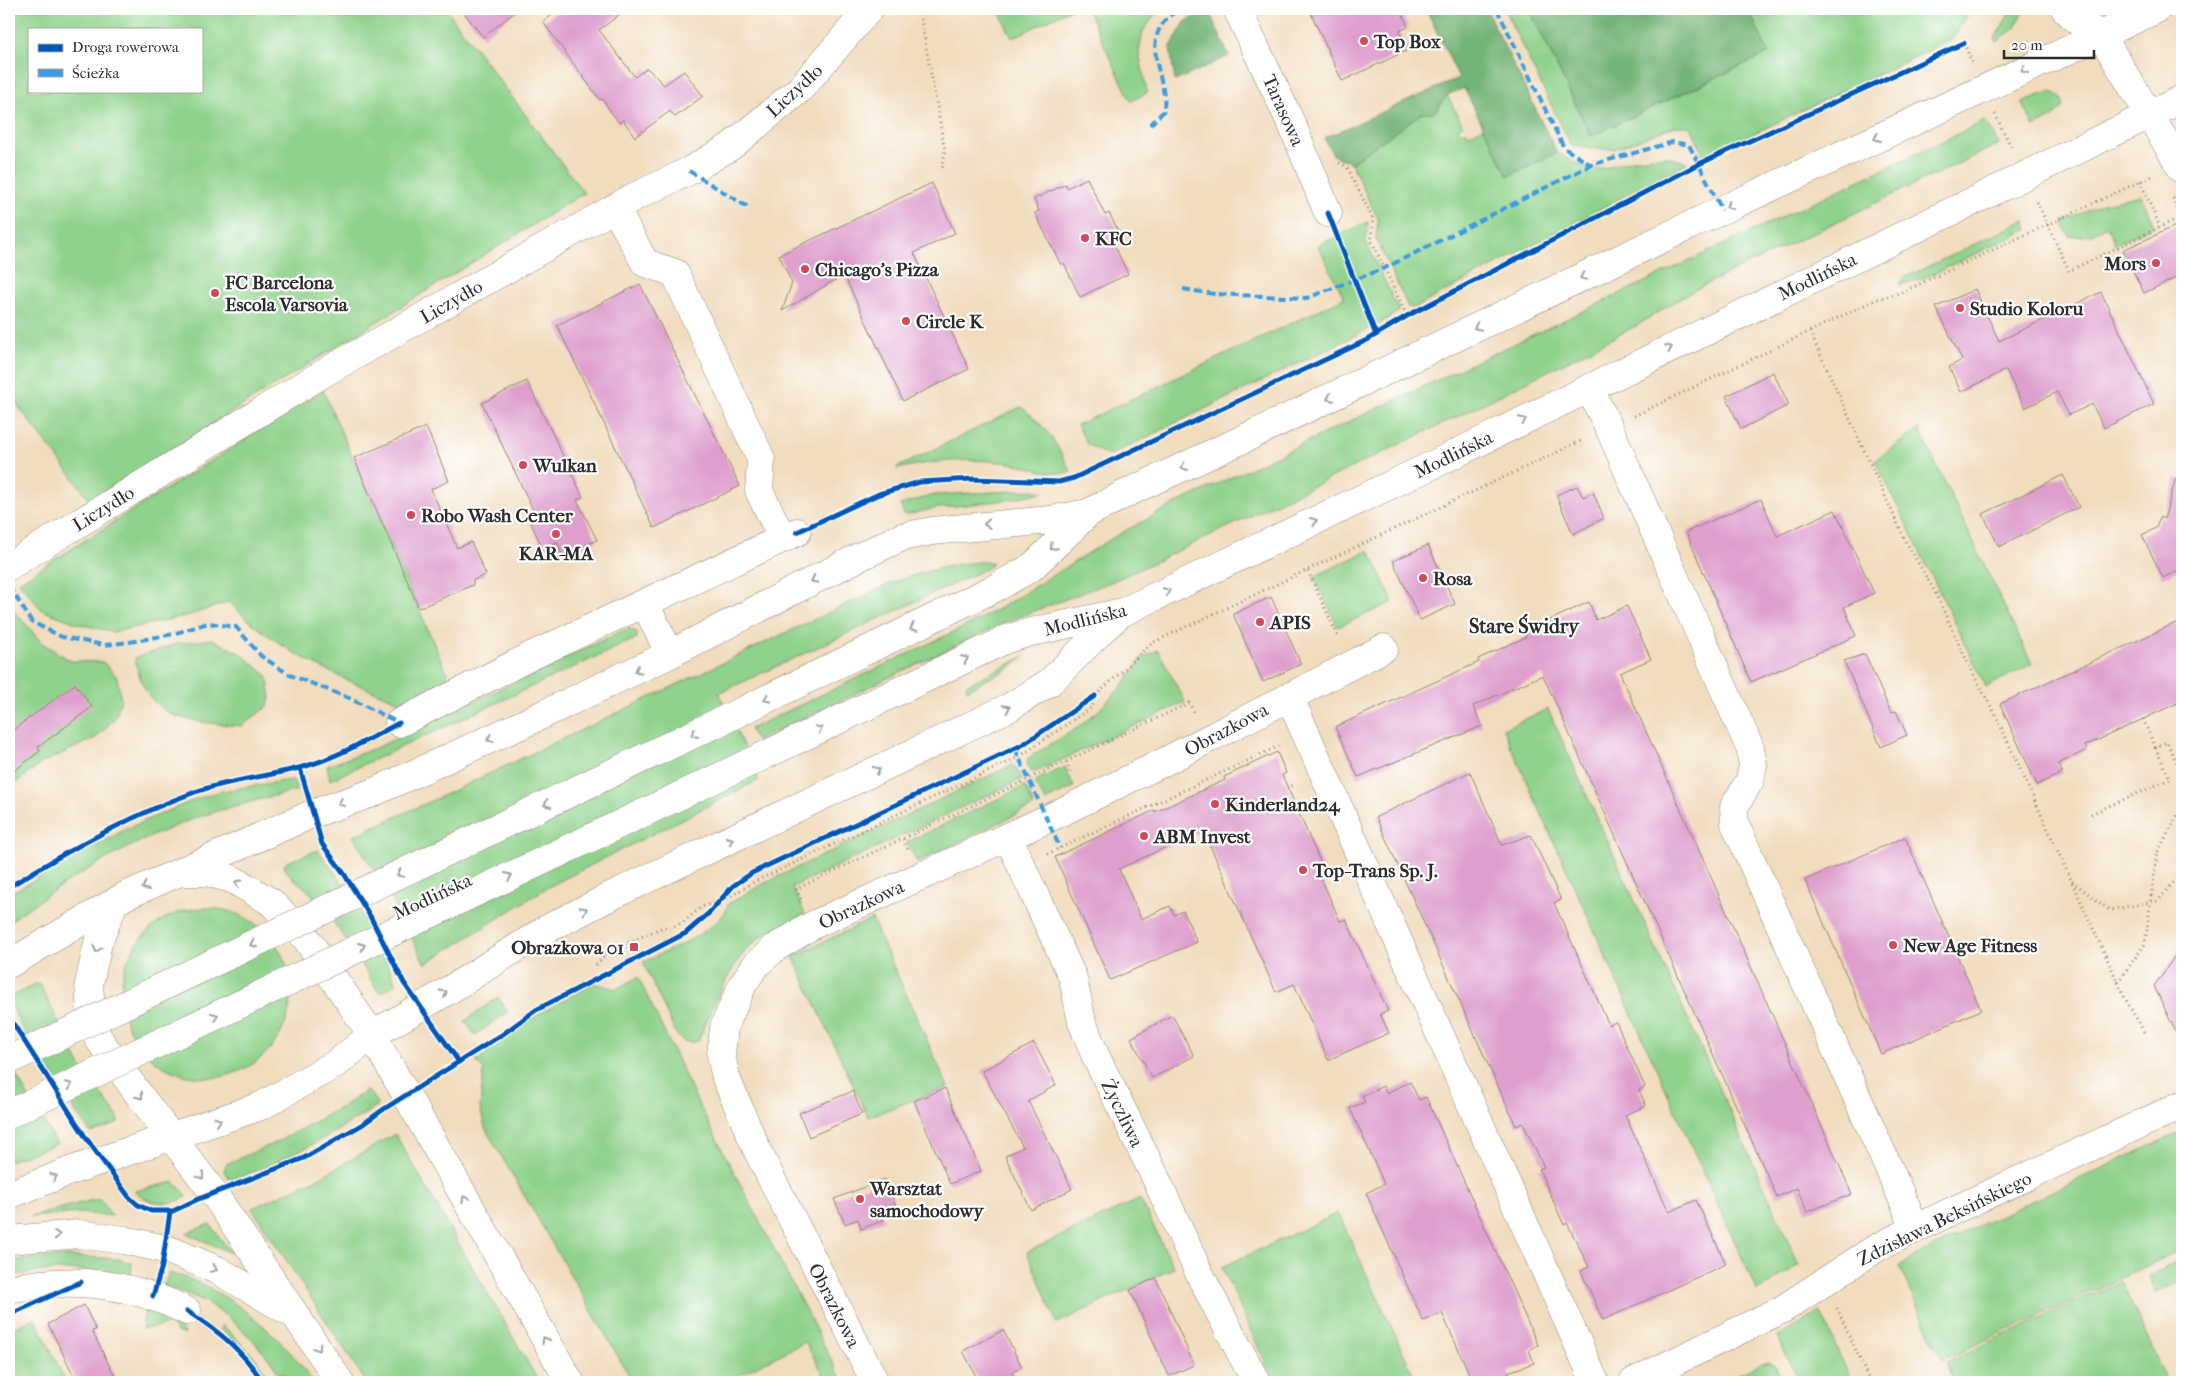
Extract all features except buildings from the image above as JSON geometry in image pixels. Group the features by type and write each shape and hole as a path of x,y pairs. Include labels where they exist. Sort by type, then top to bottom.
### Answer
{"main road":[{"name":"Liczydło","path":"9,566 322,374 615,208 689,171 730,147 800,89 869,9"},
{"name":"Tarasowa","path":"1237,9 1293,127 1328,213"},
{"path":"2065,9 2079,22 2100,35 2149,116 2175,178"},
{"path":"2099,9 2100,35"},
{"name":"Modlińska","path":"9,1060 738,713 999,586 1032,567 1088,513 1713,214 2157,9"},
{"name":"Modlińska","path":"9,1114 1007,639 1027,632 1104,618 1123,612 1589,388 2182,99"},
{"path":"400,723 533,655 790,536 759,491 761,459 674,274 645,263 615,208"},
{"path":"1589,388 1750,748 1754,764 1750,780 1734,807 1735,824 1907,1209 1914,1229"},
{"path":"9,964 125,896 312,814 372,793 670,654 857,558 902,537 932,531 1061,518 1088,513"},
{"path":"645,604 670,654"},
{"path":"9,1195 70,1170 261,1106 337,1062 372,1035 563,921 624,890 1010,707 1050,682 1104,628 1123,612"},
{"name":"Obrazkowa","path":"875,1382 758,1152 726,1078 721,1055 724,1027 743,984 755,966 775,948 814,925 1008,837 1208,739 1384,648"},
{"path":"1289,696 1595,1382"},
{"name":"Życzliwa","path":"1008,837 1073,978 1082,1022 1096,1057 1153,1172 1200,1275 1256,1382"},
{"path":"178,872 206,872 232,879 271,902 306,938 372,1035 570,1382"},
{"path":"114,903 98,943 89,984 91,1011 98,1038 210,1188 340,1382"},
{"name":"Zdzisława Beksińskiego","path":"1633,1382 1783,1309 1878,1247 2182,1105"},
{"path":"9,1240 79,1234 169,1250 217,1270 295,1315"},
{"path":"9,1289 55,1282 104,1284 148,1294 187,1311"}],"path":[{"path":"919,9 945,150 942,170"},
{"path":"1964,43 1983,89 2069,271 2181,218 2175,178"},
{"path":"2140,181 2160,227"},
{"path":"1371,240 1407,316"},
{"path":"1810,332 1906,542 1934,590 1971,670 1996,716 2118,983 2144,1032"},
{"path":"1308,571 1350,665"},
{"path":"1087,702 1095,696"},
{"path":"596,965 608,952 663,927 671,928 683,922 702,907 722,898 727,898 754,882 1019,757 1092,707 1095,696"},
{"path":"814,925 796,889 1189,703 1208,739"},
{"path":"1039,735 1071,713"},
{"path":"2091,814 2170,779 2143,718"},
{"path":"2155,746 2167,742 2182,774"},
{"path":"1021,866 1278,746 1281,750"},
{"path":"2118,983 2145,944 2157,854 2182,807"},
{"path":"2071,881 2109,910 2151,904 2158,901 2174,882 2182,876"},
{"path":"709,913 733,886"},
{"path":"1836,1305 1870,1382"}],"green space":[{"name":"FC Barcelona Escola Varsovia","path":"9,9 446,9 584,193 90,500 9,394"},
{"path":"998,9 1071,9 1012,38"},
{"path":"1087,9 1159,9 1143,31 1139,52 1147,93 1131,101"},
{"path":"1208,9 1229,56 1175,81 1170,48 1185,22"},
{"path":"1426,9 1486,9 1557,153 1508,176 1464,88 1447,95 1434,113 1422,113 1351,163 1333,155 1324,138 1459,78"},
{"path":"1504,9 1529,9 1591,136 1769,53 1748,9 1971,9 1953,39 1704,157 1691,126 1675,126 1614,149 1595,149 1571,145"},
{"path":"1529,9 1748,9 1769,53 1591,136"},
{"path":"2012,9 2024,9 2015,28 1997,41 1995,38"},
{"path":"2052,92 2061,98 2063,105 2058,113 2034,127 2022,102"},
{"path":"1447,95 1463,125 1458,128 1460,133 1466,130 1468,135 1484,127 1509,176 1557,153 1574,162 1597,170 1635,159 1666,156 1688,163 1414,308 1408,307 1376,239 1378,219 1351,163 1422,113 1434,113"},
{"path":"1985,121 1999,144 1696,289 1636,326 1471,410 1157,561 1113,581 1001,624 756,741 750,729 1000,608 1116,536 1175,504"},
{"path":"2141,195 2154,226 2115,244 2107,226 2089,235 2069,236 2062,222 2104,203"},
{"path":"2025,220 2028,229 1929,276 1900,285 1904,278"},
{"path":"1368,222 1366,242 1399,311 1379,324 1108,456 1087,444 1077,425 1344,298 1318,245"},
{"path":"323,390 449,678 400,702 331,672 288,649 248,620 229,602 190,615 113,632 79,624 42,610 19,582"},
{"path":"1021,407 1045,429 1071,472 1055,473 1040,471 1018,464 982,461 939,462 897,469 898,467"},
{"path":"1919,429 2032,664 1986,687 1875,460"},
{"path":"1033,490 1043,492 1007,500 931,509 907,515 904,514 900,505 934,495"},
{"path":"1369,550 1393,602 1338,627 1314,577"},
{"path":"993,562 988,568 719,693 759,780 548,887 425,964 394,903 353,836 440,797 891,583 928,571 955,565"},
{"path":"9,605 42,643 71,661 103,662 117,677 121,700 115,718 97,737 42,763 9,788"},
{"path":"628,628 637,632 637,638 330,780 327,766 378,747"},
{"path":"212,639 243,655 267,676 271,696 268,706 242,726 204,722 172,714 159,706 149,695 141,679 135,658 176,644"},
{"path":"1158,650 1185,702 1036,772 1031,771 1027,764 1028,758 1077,728 1099,710 1123,685 1142,658"},
{"path":"1025,656 1006,670 967,690 966,685"},
{"path":"1548,709 1799,1265 1757,1291 1503,729"},
{"path":"1012,765 1022,779 792,887 805,914 767,933 748,948 726,980 698,1041 686,1042 676,1034 643,962 706,931 725,913 728,904 765,883"},
{"path":"1065,767 1074,787 1045,801 1036,784 1037,780"},
{"path":"293,780 298,790 201,816 117,853 51,892 9,922 9,894 128,828 199,798 222,791"},
{"path":"1025,786 1034,806 917,862 907,842"},
{"path":"318,850 362,914 380,948 396,984 382,992 377,990 330,917 309,892 285,869 284,865 287,862"},
{"path":"214,908 239,914 260,927 272,939 288,968 291,993 290,1010 285,1026 272,1047 260,1059 231,1075 198,1078 173,1072 152,1059 140,1047 124,1018 121,985 127,960 140,939 152,927 181,911"},
{"path":"872,919 948,1087 868,1117 793,956"},
{"path":"638,977 697,1101 843,1382 828,1382 805,1342 729,1380 730,1382 633,1382 485,1128 480,1107 484,1070 476,1061 525,1022 594,983 616,989"},
{"path":"35,984 40,985 81,1067 118,1117 116,1124 91,1133 78,1116 20,1024 9,998"},
{"path":"498,997 508,1012 475,1035 465,1021"},
{"path":"9,1064 57,1144 9,1161"},
{"path":"366,1091 370,1093 378,1105 343,1127 288,1157 250,1173 230,1180 224,1171 226,1164 275,1143 340,1108"},
{"path":"2182,1131 2182,1250 1942,1360 1899,1266 1933,1247"},
{"path":"395,1134 539,1382 366,1382 252,1208 321,1177"},
{"path":"174,1182 188,1196 174,1202 160,1203 147,1199 135,1191"},
{"path":"100,1199 112,1216 79,1213 30,1217 84,1202"},
{"path":"1140,1199 1174,1268 1057,1323 1027,1252"},
{"path":"1338,1213 1417,1382 1274,1382 1222,1267"},
{"path":"210,1224 231,1253 186,1233"},
{"path":"64,1256 119,1259 132,1263 131,1276 100,1271 70,1270 9,1276 9,1261"},
{"path":"2182,1260 2182,1280 2156,1292 2149,1276"},
{"path":"169,1273 210,1288 250,1315 286,1348 313,1382 293,1382 287,1375 279,1374 263,1352 232,1320 193,1296 164,1286"},
{"path":"2121,1281 2167,1382 1955,1382 1946,1362"},
{"path":"145,1309 177,1325 185,1335 177,1332 171,1324 142,1329"},
{"path":"1820,1311 1852,1382 1799,1382 1778,1337"},
{"path":"35,1318 66,1382 9,1382 9,1330"},
{"path":"222,1325 252,1354 273,1382 268,1382 252,1359 220,1329"},
{"path":"1769,1362 1775,1365 1783,1382 1722,1382 1760,1364"}],"marked path":[{"path":"1150,125 1164,111 1164,97 1156,58 1156,39 1164,22 1178,9"},
{"path":"1497,9 1564,148 1591,165 1673,142 1689,145 1722,210"},
{"path":"1183,289 1214,294 1307,298 1385,268 1591,165"},
{"path":"689,171 748,207"},
{"path":"9,586 32,622 62,637 104,645 173,634 208,623 236,627 261,656 290,675 349,698 399,723"},
{"path":"1015,749 1060,848"}],"cycle path":[{"path":"797,532 879,494 920,482 973,479 1059,482 1074,478 1367,340 1407,316 1699,164 1964,43"},
{"path":"1328,213 1376,335"},
{"path":"9,1017 86,1138 129,1197 138,1205 151,1211 173,1211 196,1200 304,1158 363,1124 503,1034 536,1010 686,933 709,913 733,886 752,873 1022,745 1095,696"},
{"path":"9,887 99,835 170,801 221,784 286,771 325,760 399,723"},
{"path":"300,768 322,844 343,872 370,916 404,983 459,1062"},
{"path":"153,1296 162,1266 170,1212"},
{"path":"9,1315 81,1282"},
{"path":"187,1311 210,1326 229,1342 255,1370 263,1382"}],"place":[{"name":"Top Box","path":"1364,41"},
{"name":"KFC","path":"1085,238"},
{"name":"Mors","path":"2156,263"},
{"name":"Chicago's Pizza","path":"805,269"},
{"name":"FC Barcelona Escola Varsovia","path":"215,293"},
{"name":"Studio Koloru","path":"1960,308"},
{"name":"Circle K","path":"906,321"},
{"name":"Wulkan","path":"523,465"},
{"name":"Robo Wash Center","path":"411,515"},
{"name":"KAR-MA","path":"556,534"},
{"name":"Rosa","path":"1423,578"},
{"name":"APIS","path":"1260,622"},
{"name":"Kinderland24","path":"1215,804"},
{"name":"ABM Invest","path":"1144,836"},
{"name":"Top-Trans Sp. J.","path":"1303,870"},
{"name":"New Age Fitness","path":"1893,945"},
{"name":"Obrazkowa 01","path":"634,947"},
{"name":"Warsztat samochodowy","path":"860,1199"}],"district":[{"name":"Stare Świdry","path":"1524,626"}]}
